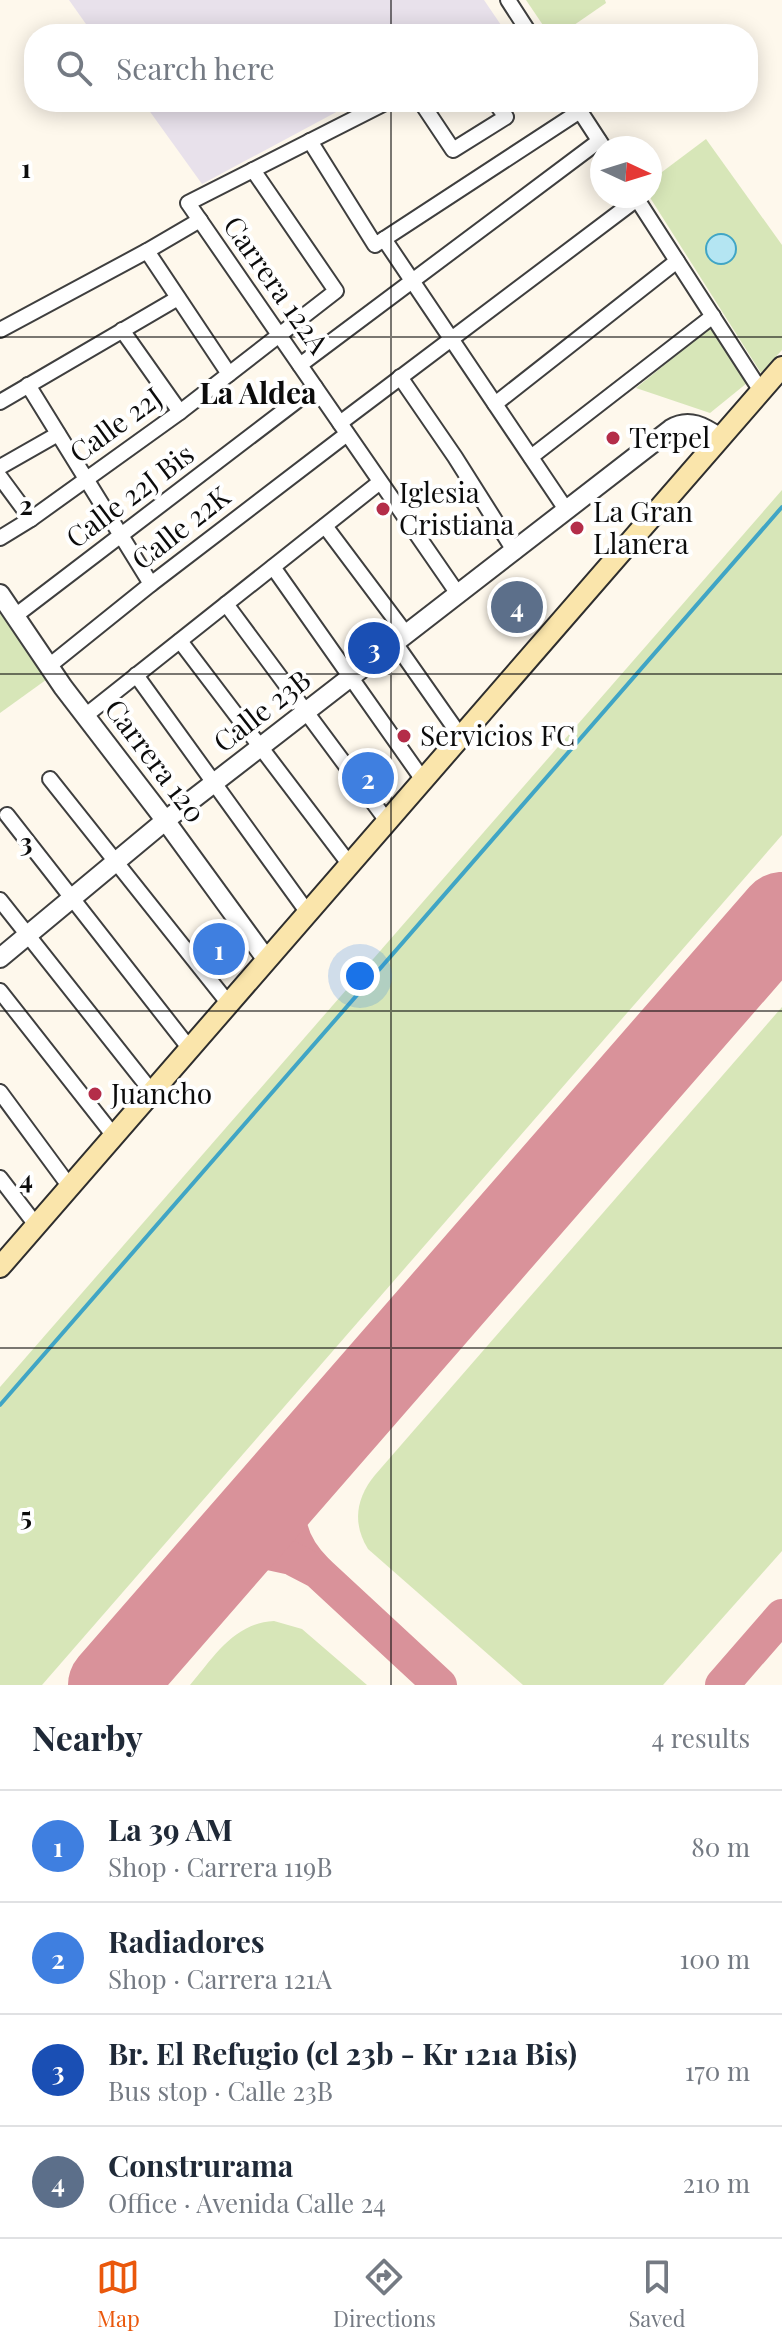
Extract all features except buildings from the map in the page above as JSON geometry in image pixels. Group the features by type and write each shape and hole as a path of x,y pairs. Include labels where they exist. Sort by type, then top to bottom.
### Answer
{"main road":[{"path":"0,1267 782,367"}],"street":[{"path":"508,0 522,24"},
{"path":"253,170 367,112"},
{"path":"428,112 453,150 506,117 502,112"},
{"path":"379,242 568,112"},
{"path":"581,112 597,136"},
{"path":"310,141 379,242 412,281 567,511"},
{"path":"300,365 590,153"},
{"name":"Carrera 122A","path":"253,170 188,203 458,594"},
{"name":"Calle 22J","path":"0,538 180,412 336,291 253,170"},
{"name":"Calle 22K","path":"49,666 343,428 400,377 622,208"},
{"path":"643,208 761,391"},
{"path":"0,330 200,220"},
{"path":"147,251 229,374"},
{"path":"495,404 677,261"},
{"path":"0,402 178,298"},
{"path":"531,457 713,316"},
{"path":"122,330 180,412"},
{"path":"400,377 515,552"},
{"path":"28,385 151,584"},
{"name":"Calle 22J Bis","path":"15,616 315,387"},
{"name":"Calle 23B","path":"0,958 166,820 677,425 691,423 720,438"},
{"path":"0,467 58,434"},
{"path":"0,477 31,519"},
{"path":"85,716 380,482"},
{"path":"325,526 461,737"},
{"path":"273,567 423,780"},
{"name":"Carrera 120","path":"0,594 85,716 166,820 267,960"},
{"path":"226,604 387,821"},
{"path":"180,641 350,865"},
{"path":"136,675 308,913"},
{"path":"50,779 229,1004"},
{"path":"7,815 190,1049"},
{"path":"0,900 152,1092"},
{"path":"0,991 114,1136"},
{"path":"0,1092 70,1187"},
{"path":"0,1178 36,1225"}],"shaded area":[{"path":"69,0 484,0 500,24 86,24"},
{"path":"150,112 336,112 202,184"}],"green space":[{"path":"526,0 605,0 606,3 576,24 542,24"},
{"path":"706,139 782,245 782,350 761,373 657,208 662,208 662,172"},
{"path":"710,328 747,383 710,413 636,388"},
{"path":"782,490 782,835 42,1685 0,1685 0,1387"},
{"path":"0,607 50,677 0,713"},
{"path":"782,1007 782,1551 663,1685 523,1685 368,1549 358,1520 360,1502 375,1475"},
{"path":"274,1621 302,1629 367,1685 190,1685 236,1635 260,1623"}],"water":[{"path":"721,234 732,238 736,249 732,260 721,264 710,260 706,249 710,238"}],"waterway":[{"path":"0,1405 782,507"}],"taxiway":[{"path":"301,1466 291,1495 290,1522 298,1547 317,1571"},
{"path":"207,1575 235,1556 268,1553 291,1558 318,1572 440,1685"},
{"path":"722,1685 782,1616"}],"runway":[{"path":"111,1685 782,915"}],"place":[{"name":"Terpel","path":"613,438"},
{"name":"Iglesia Cristiana","path":"383,509"},
{"name":"La Gran Llanera","path":"577,528"},
{"name":"Construrama","path":"517,607"},
{"name":"Br. El Refugio (cl 23b - Kr 121a Bis)","path":"374,648"},
{"name":"Servicios FC","path":"404,736"},
{"name":"Radiadores","path":"368,778"},
{"name":"La 39 AM","path":"219,949"},
{"name":"Juancho","path":"95,1094"}],"district":[{"name":"La Aldea","path":"258,394"}]}
